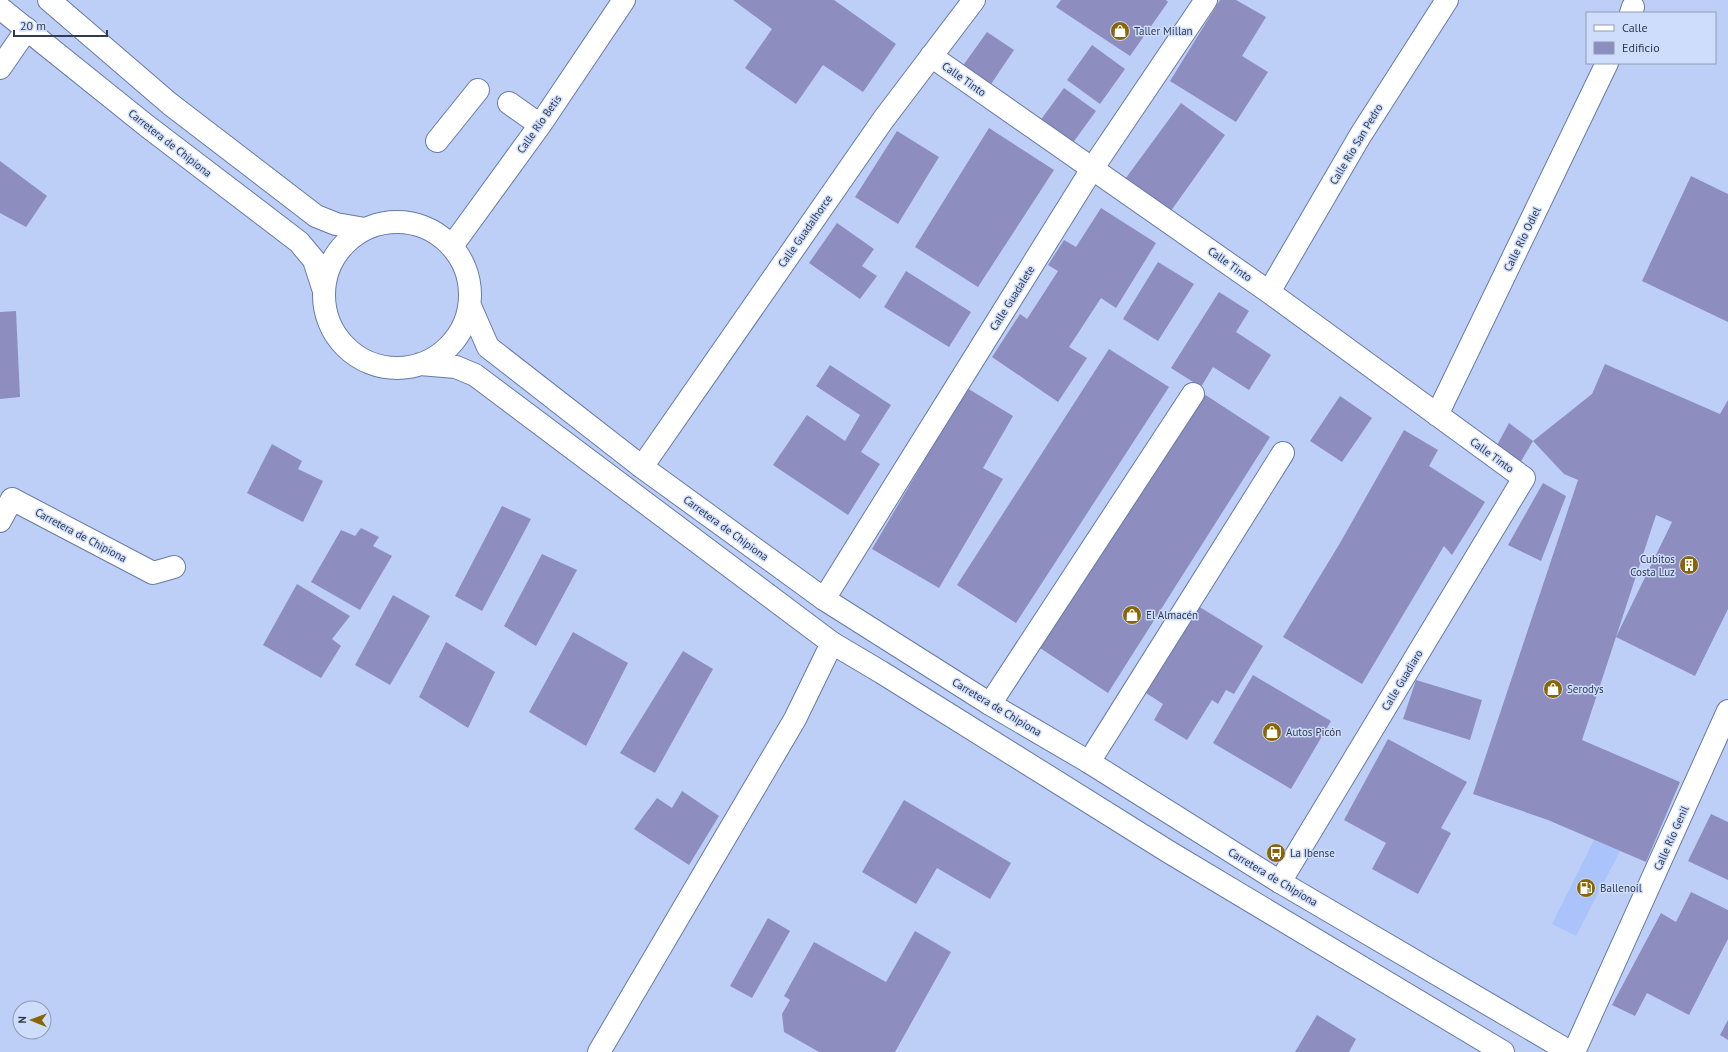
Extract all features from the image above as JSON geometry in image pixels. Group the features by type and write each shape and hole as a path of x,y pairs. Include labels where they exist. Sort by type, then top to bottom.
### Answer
{"street":[{"path":"49,0 170,104 316,216 336,224 365,229"},
{"name":"Calle Río Betis","path":"452,246 540,125 624,0"},
{"name":"Calle Guadalhorce","path":"642,467 882,120 974,0"},
{"name":"Calle Guadalete","path":"824,599 1092,169 1206,0"},
{"name":"Calle Río San Pedro","path":"1269,292 1360,136 1447,0"},
{"name":"Carretera de Chipiona","path":"0,8 147,126 299,242 314,260 324,290"},
{"path":"0,68 27,29"},
{"name":"Calle Tinto","path":"931,56 1269,292 1524,478"},
{"name":"Calle Río Odiel","path":"1437,414 1607,64"},
{"path":"437,141 478,90"},
{"path":"509,103 540,125"},
{"path":"402,221 420,225 432,231 452,246 464,264 469,284 470,306 464,325 453,342 438,355 420,364 403,368 385,367 368,362 353,353 340,340 331,325 326,308 324,290 328,273 336,255 348,240 365,229 382,223 402,221"},
{"name":"Carretera de Chipiona","path":"470,306 488,347 642,467 824,599 990,704 1089,762 1280,882 1570,1052"},
{"path":"420,364 456,367 475,375 832,643 1169,852 1503,1052"},
{"path":"990,704 1193,394"},
{"path":"1089,762 1283,453"},
{"name":"Calle Guadiaro","path":"1280,882 1524,478"},
{"name":"Carretera de Chipiona","path":"0,521 12,499 153,573 174,568"},
{"path":"599,1052 795,719 832,643"},
{"name":"Calle Río Genil","path":"1574,1052 1728,711"}],"shaded area":[{"name":"Ballenoil","path":"1594,840 1620,851 1576,936 1552,924"}],"building":[{"path":"733,0 834,0 896,44 863,92 823,65 796,104 745,68 772,29"},
{"name":"Taller Millan","path":"1061,0 1166,0 1168,2 1130,56 1056,7"},
{"path":"1220,0 1236,0 1266,17 1242,56 1268,72 1236,122 1170,81"},
{"path":"987,32 1014,50 989,87 962,67"},
{"path":"1092,45 1125,69 1100,104 1067,80"},
{"path":"1064,88 1096,111 1072,144 1040,121"},
{"path":"1181,103 1225,135 1168,215 1123,182"},
{"path":"989,128 1054,170 978,287 915,247"},
{"path":"897,131 939,157 898,224 855,197"},
{"path":"0,161 47,196 26,227 0,213"},
{"path":"1691,176 1728,194 1728,322 1642,281"},
{"path":"1101,208 1156,243 1116,308 1101,298 1069,347 1087,358 1058,402 992,357 1020,314 1027,319 1058,271 1048,265 1064,240 1076,247"},
{"path":"837,223 874,249 862,266 877,276 860,299 809,263"},
{"path":"1158,262 1194,284 1158,341 1123,319"},
{"path":"906,271 971,312 949,347 884,307"},
{"path":"1219,292 1249,311 1236,332 1271,355 1249,390 1213,367 1201,387 1171,368"},
{"path":"16,311 20,397 0,399 0,312"},
{"path":"1109,349 1169,387 1016,623 957,585"},
{"path":"1605,364 1720,414 1728,400 1728,609 1695,676 1616,637 1582,740 1680,782 1646,862 1548,820 1473,794 1578,480 1564,474 1533,441 1592,394","holes":["1656,515 1672,522 1616,637"]},
{"path":"830,365 891,405 861,452 880,464 848,515 773,465 807,415 845,441 860,415 816,386"},
{"path":"967,388 1013,416 983,468 1003,479 939,588 872,549"},
{"path":"1204,394 1270,437 1108,693 1040,648"},
{"path":"1340,396 1372,418 1342,462 1310,441"},
{"path":"1509,423 1533,441 1520,463 1496,447"},
{"path":"1404,430 1438,450 1429,466 1485,502 1452,555 1444,546 1362,684 1283,637 1340,543"},
{"path":"272,444 302,461 298,469 323,481 303,522 247,493"},
{"path":"1543,483 1566,496 1541,561 1508,545"},
{"path":"502,506 531,519 482,611 455,596"},
{"path":"361,528 379,537 373,546 392,556 360,610 311,582 341,530 355,536"},
{"path":"542,554 577,570 536,646 504,626"},
{"path":"297,584 350,616 332,639 341,646 321,678 263,645"},
{"path":"393,595 430,616 390,685 355,665"},
{"path":"1198,606 1263,646 1234,694 1226,690 1218,704 1212,700 1187,740 1154,720 1163,704 1146,693"},
{"path":"573,632 628,663 586,746 529,712"},
{"path":"446,642 495,672 468,728 419,697"},
{"path":"683,651 713,669 655,773 620,753"},
{"name":"Autos Picón","path":"1253,675 1331,721 1291,789 1213,743"},
{"path":"1416,680 1482,700 1470,740 1403,719"},
{"path":"1388,739 1467,782 1441,828 1451,833 1418,894 1372,869 1386,843 1344,820"},
{"path":"682,791 719,816 689,865 634,829 657,798 672,808"},
{"path":"904,800 1011,863 990,899 937,868 916,904 862,872"},
{"path":"1711,814 1728,822 1728,880 1688,861"},
{"path":"1691,892 1728,910 1728,939 1689,1015 1647,993 1635,1016 1612,1005 1661,913 1676,922"},
{"path":"768,918 790,931 752,998 730,986"},
{"path":"915,931 951,952 895,1052 819,1052 784,1032 782,1014 790,1000 784,996 814,942 886,982"},
{"path":"1317,1015 1356,1039 1349,1052 1295,1052"},
{"path":"1728,1020 1728,1040 1720,1035"}],"place":[{"name":"Taller Millan","path":"1120,31"},
{"name":"Cubitos Costa Luz","path":"1689,565"},
{"name":"El Almacén","path":"1132,615"},
{"name":"Serodys","path":"1553,689"},
{"name":"Autos Picón","path":"1272,732"},
{"name":"La Ibense","path":"1276,853"},
{"name":"Ballenoil","path":"1586,888"}]}
